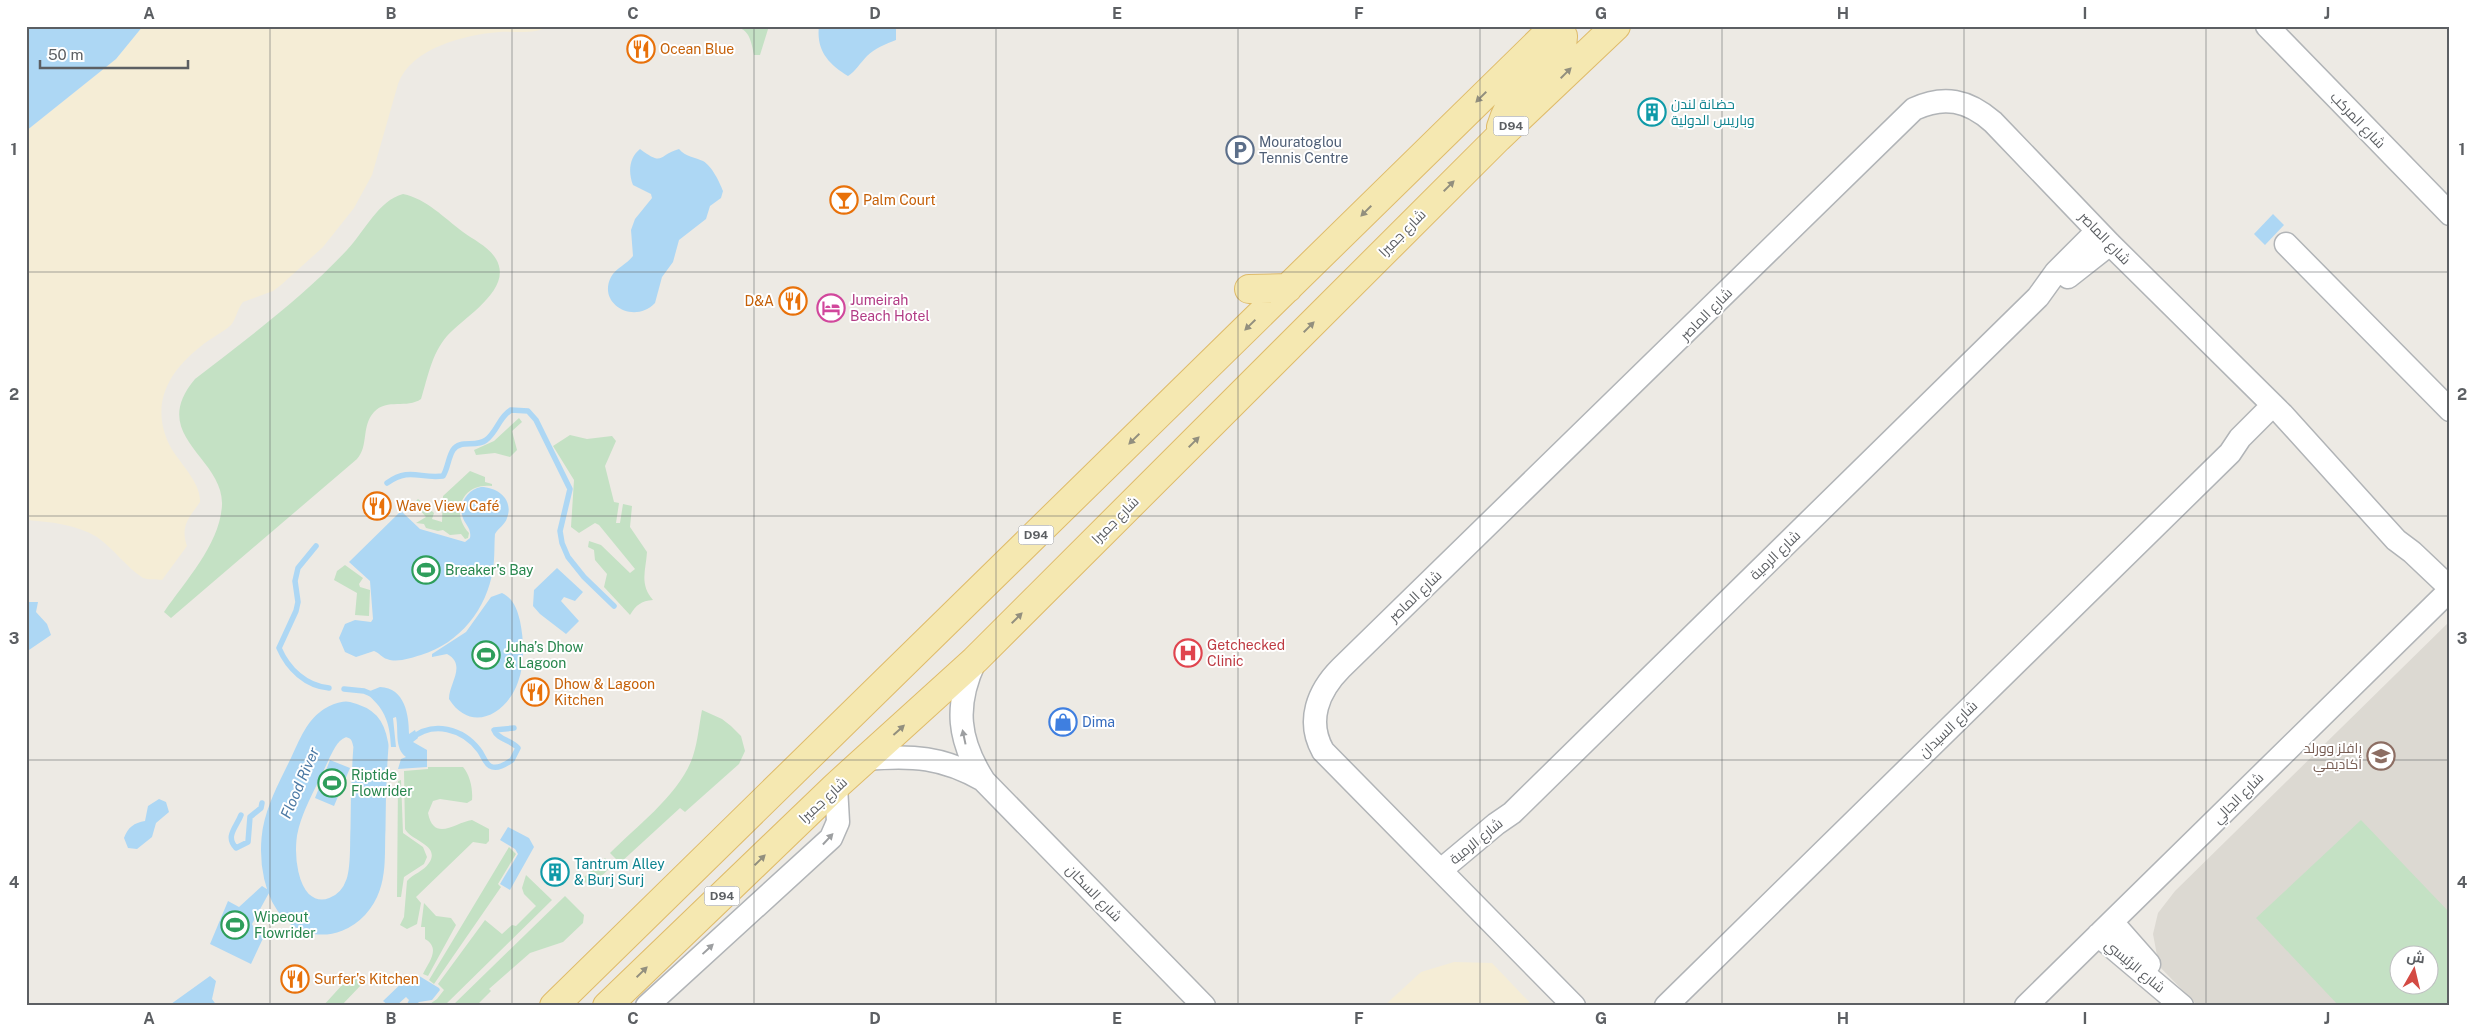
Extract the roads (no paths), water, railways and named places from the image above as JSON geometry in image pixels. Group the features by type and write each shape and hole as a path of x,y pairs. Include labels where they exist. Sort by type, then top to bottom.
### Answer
{"main road":[{"path":"1498,138 1512,101 1561,50 1563,36 1556,26"},
{"name":"D94","path":"554,1006 1556,26"},
{"name":"شارع جميرا","path":"607,1006 836,786 975,660 1498,138 1616,26"},
{"path":"1249,289 1288,288"}],"street":[{"name":"شارع المركب","path":"2267,26 2450,214"},
{"name":"شارع الماصر","path":"1574,1006 1323,751 1318,742 1314,723 1318,703 1327,684 1341,668 1693,326 1903,118 1926,103 1940,100 1955,100 1975,109 1993,122 2104,238 2278,410 2396,540 2412,552 2446,593"},
{"name":"شارع الرمية","path":"1447,876 1500,830 1512,813 2038,297 2062,282 2104,238"},
{"path":"2286,244 2450,410"},
{"name":"شارع السيدان","path":"1666,1006 2230,453 2247,444 2278,410"},
{"name":"شارع الجالي","path":"2026,1006 2446,593"},
{"name":"شارع السكان","path":"975,660 965,687 961,722 967,750 984,781 1204,1006"},
{"name":"شارع السكان","path":"866,759 908,756 928,758 954,766 984,781"},
{"path":"647,1006 831,838 838,822 836,786"},
{"name":"شارع الرئيسي","path":"2105,928 2146,978 2176,1001"}],"water":[{"path":"26,26 143,26 116,59 26,131"},
{"path":"819,26 896,26 896,40 870,53 848,76 825,56 819,42"},
{"path":"640,149 653,157 661,158 679,149 687,155 703,161 718,179 723,191 721,198 710,206 706,219 679,240 673,262 662,277 655,303 647,309 628,312 613,303 609,296 608,287 613,274 633,256 631,230 635,219 652,198 651,194 633,185 631,180 630,166"},
{"path":"2273,214 2284,225 2265,245 2254,234"},
{"name":"Breaker's Bay","path":"481,487 499,492 506,500 509,511 506,520 495,534 494,565 485,598 469,622 459,633 435,650 408,659 391,660 374,651 356,657 345,652 339,638 345,624 355,620 371,622 373,619 370,581 349,562 401,511 420,529 465,542 470,538 470,535 462,515 462,505 469,493"},
{"path":"557,568 583,592 575,601 564,597 561,601 579,621 566,634 540,614 533,606 534,590"},
{"name":"Juha’s Dhow & Lagoon","path":"502,593 514,605 520,621 523,652 520,675 513,693 497,711 488,716 468,716 458,710 449,699 456,675 456,663 447,654 432,657 432,654 466,632 491,597"},
{"path":"26,602 38,602 36,612 47,624 51,635 26,652"},
{"path":"380,687 395,692 400,697 408,719 409,734 415,730 418,738 413,742 427,750 427,767 398,769 401,759 406,757 398,744 396,717 393,718 396,747 391,747 390,732 386,718 379,706 368,695 370,691"},
{"name":"Riptide Flowrider","path":"330,760 350,768 334,806 315,798"},
{"path":"159,799 166,802 169,812 156,823 152,837 137,849 128,848 124,838 127,831 135,824 145,821 148,806"},
{"path":"508,827 529,838 534,847 510,890 500,884 518,854 515,849 500,840"},
{"name":"Wipeout Flowrider","path":"262,886 270,891 252,924 254,928 266,932 251,964 210,944 228,901 239,907"},
{"path":"416,974 439,988 440,990 432,1000 419,1002 415,1006 406,1006 409,1000 406,997 396,1006 389,1006 383,1001 407,978"},
{"path":"210,976 216,981 212,999 217,1006 173,1006 171,1004"}],"waterway":[{"path":"387,483 395,478 408,475 443,476 451,453 456,447 486,440 511,410 528,411 536,420 570,489 560,531 562,543 568,557 584,577 614,606"},
{"path":"316,546 298,568 295,581 298,602 296,611 279,648 287,663 305,680 321,687 329,688"},
{"path":"344,689 364,691 376,696"},
{"name":"Flood River","path":"346,719 364,728 371,746 366,872 359,895 352,903 336,914 316,917 297,907 287,893 281,875 280,830 290,801 321,736 331,725 346,719"},
{"path":"411,739 429,730 438,729 456,732 465,737 479,750 488,765 496,767 512,760 518,748 498,735 494,730 514,728"},
{"path":"241,815 231,836 231,840 236,848 248,842 250,817 261,808 262,803"}],"place":[{"name":"Ocean Blue","path":"641,49"},
{"name":"حضانة لندن وباريس الدولية","path":"1652,112"},
{"name":"Mouratoglou Tennis Centre","path":"1240,150"},
{"name":"Palm Court","path":"844,200"},
{"name":"D&A","path":"793,301"},
{"name":"Jumeirah Beach Hotel","path":"831,308"},
{"name":"Wave View Café","path":"377,506"},
{"name":"Breaker's Bay","path":"426,570"},
{"name":"Getchecked Clinic","path":"1188,653"},
{"name":"Juha’s Dhow & Lagoon","path":"486,655"},
{"name":"Dhow & Lagoon Kitchen","path":"535,692"},
{"name":"Dima","path":"1063,722"},
{"name":"رافلز وورلد أكاديمي","path":"2381,756"},
{"name":"Riptide Flowrider","path":"332,783"},
{"name":"Tantrum Alley & Burj Surj","path":"555,872"},
{"name":"Wipeout Flowrider","path":"235,925"},
{"name":"Surfer's Kitchen","path":"295,979"}]}
